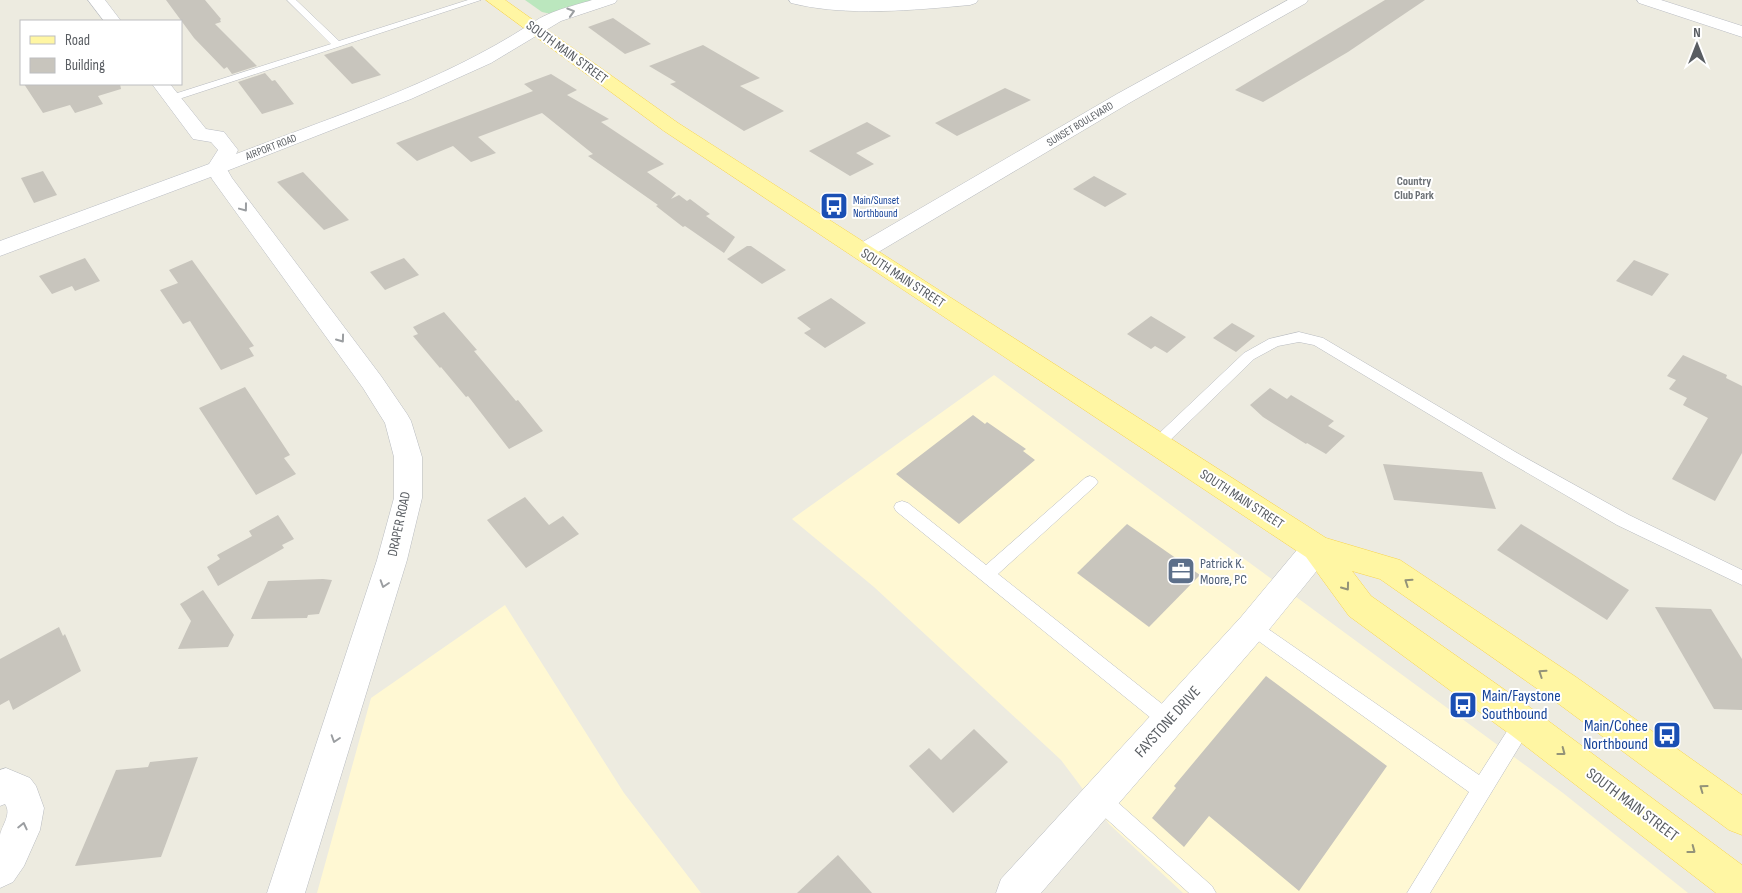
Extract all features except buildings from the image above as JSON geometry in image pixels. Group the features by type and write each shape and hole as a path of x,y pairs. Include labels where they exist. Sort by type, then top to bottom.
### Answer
{"main road":[{"name":"SOUTH MAIN STREET","path":"494,0 671,127 1317,548 1389,569 1564,688 1742,817"},
{"name":"SOUTH MAIN STREET","path":"1317,548 1360,606 1523,723 1742,888"}],"street":[{"path":"96,0 112,20"},
{"name":"AIRPORT ROAD","path":"0,249 407,95 509,46 555,17 609,0"},
{"path":"797,0 816,4 852,5 923,4 970,0"},
{"name":"SUNSET BOULEVARD","path":"862,252 1133,93 1300,0"},
{"path":"1644,0 1742,32"},
{"name":"DRAPER ROAD","path":"167,91 200,135 191,145 202,161 217,168 222,179 372,382 398,421 408,457 408,498 392,560 286,893"},
{"name":"FAYSTONE DRIVE","path":"1015,893 1252,627 1317,548"},
{"path":"0,788 6,786 18,792 24,803 25,818 21,835 0,869"}],"lane":[{"path":"291,0 338,45"},
{"path":"167,91 338,45 477,0"},
{"path":"1157,444 1249,356 1274,342 1299,337 1318,341 1623,520 1742,578"},
{"path":"986,574 1090,482"},
{"path":"902,507 1169,721"},
{"path":"1252,627 1482,789"},
{"path":"1418,893 1523,723"},
{"path":"1099,799 1206,893"}],"shaded area":[{"path":"994,375 1563,793 1688,893 1183,893 1109,824 1061,760 874,587 792,519"},
{"path":"505,605 624,793 701,893 317,893 371,698"}],"green space":[{"path":"525,0 601,0 551,14 542,12"}],"place":[{"name":"Main/Sunset Northbound","path":"834,206"},
{"name":"Patrick K. Moore, PC","path":"1181,571"},
{"name":"Main/Faystone Southbound","path":"1463,705"},
{"name":"Main/Cohee Northbound","path":"1667,735"}],"district":[{"name":"Country Club Park","path":"1414,188"}]}
